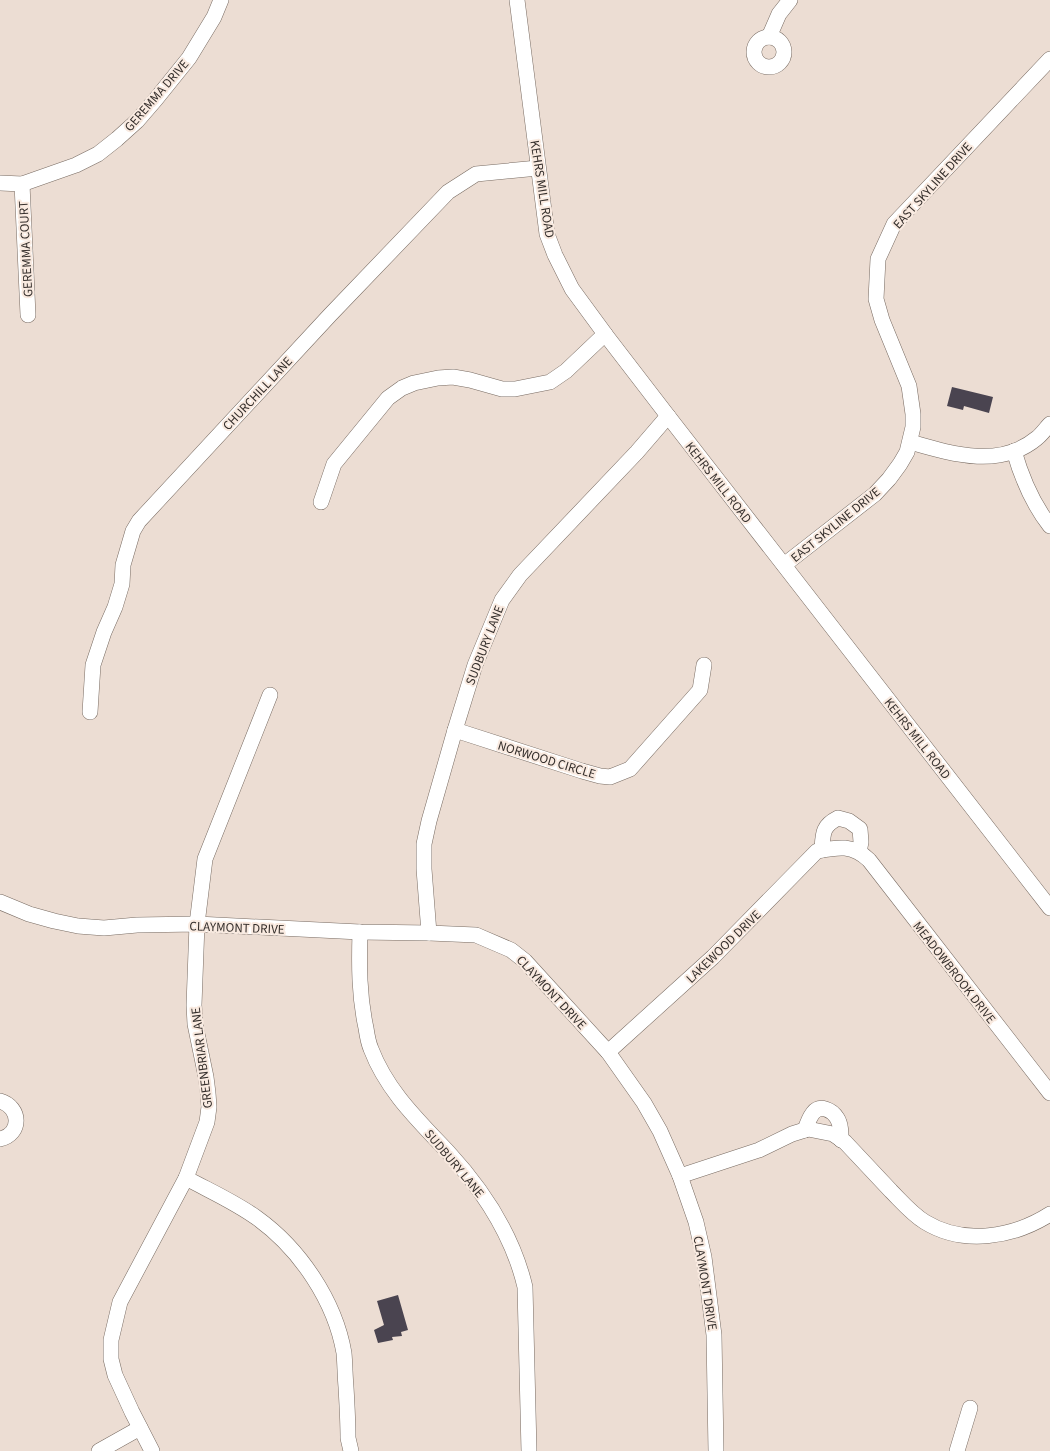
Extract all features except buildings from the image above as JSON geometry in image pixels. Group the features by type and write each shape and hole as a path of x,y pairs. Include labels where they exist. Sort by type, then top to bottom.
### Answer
{"street":[{"name":"GEREMMA DRIVE","path":"0,183 22,184 76,165 98,154 122,134 156,100 189,58 214,17 221,0"},
{"name":"KEHRS MILL ROAD","path":"518,0 547,234 555,255 572,289 668,416 1050,908"},
{"path":"769,37 779,14 790,0"},
{"name":"EAST SKYLINE DRIVE","path":"784,565 875,494 889,479 907,452 913,427 913,414 909,386 882,320 876,299 878,259 894,224 1050,59"},
{"name":"CHURCHILL LANE","path":"90,712 93,665 104,632 115,606 122,584 122,565 133,531 139,521 330,315 448,192 476,174 538,168"},
{"name":"GEREMMA COURT","path":"22,184 28,315"},
{"path":"321,502 334,464 388,398 402,388 414,383 438,378 470,380 502,389 515,389 550,382 566,372 605,334"},
{"name":"SUDBURY LANE","path":"429,933 424,869 424,844 429,821 475,665 502,600 520,575 637,452 668,416"},
{"path":"910,442 953,453 979,457 996,456 1014,451 1038,437 1050,424"},
{"path":"1014,451 1020,473 1029,493 1050,526"},
{"name":"NORWOOD CIRCLE","path":"455,730 582,771 610,777 630,769 700,690 704,665"},
{"name":"GREENBRIAR LANE","path":"152,1451 128,1405 115,1375 111,1359 111,1340 120,1302 186,1178 208,1122 209,1107 206,1077 195,1024 194,1005 197,924 205,859 270,695"},
{"path":"822,850 824,830 831,822 838,818 849,821 860,829 861,842 858,852"},
{"name":"LAKEWOOD DRIVE","path":"608,1052 713,957 817,851 840,847"},
{"name":"MEADOWBROOK DRIVE","path":"840,847 858,852 868,860 1050,1093"},
{"name":"CLAYMONT DRIVE","path":"0,902 29,914 78,926 104,928 136,925 197,924 360,932 476,935 511,950 525,961 608,1052 644,1103 660,1131 680,1176 696,1222 704,1257 714,1335 716,1451"},
{"name":"SUDBURY LANE","path":"360,932 359,969 361,998 370,1047 376,1062 388,1084 400,1100 475,1183 491,1208 515,1253 525,1287 529,1451"},
{"path":"0,1101 11,1106 16,1117 16,1124 10,1134 0,1139"},
{"path":"805,1130 808,1120 814,1111 822,1108 831,1110 838,1119 841,1140"},
{"path":"680,1176 759,1150 792,1134 808,1129 833,1134 841,1140 909,1209 924,1222 943,1231 963,1235 984,1236 1004,1234 1023,1228 1050,1214"},
{"path":"186,1178 237,1205 274,1232 300,1260 319,1289 335,1320 344,1354 348,1438 351,1451"},
{"path":"956,1451 970,1408"},
{"path":"99,1451 140,1428"}]}
